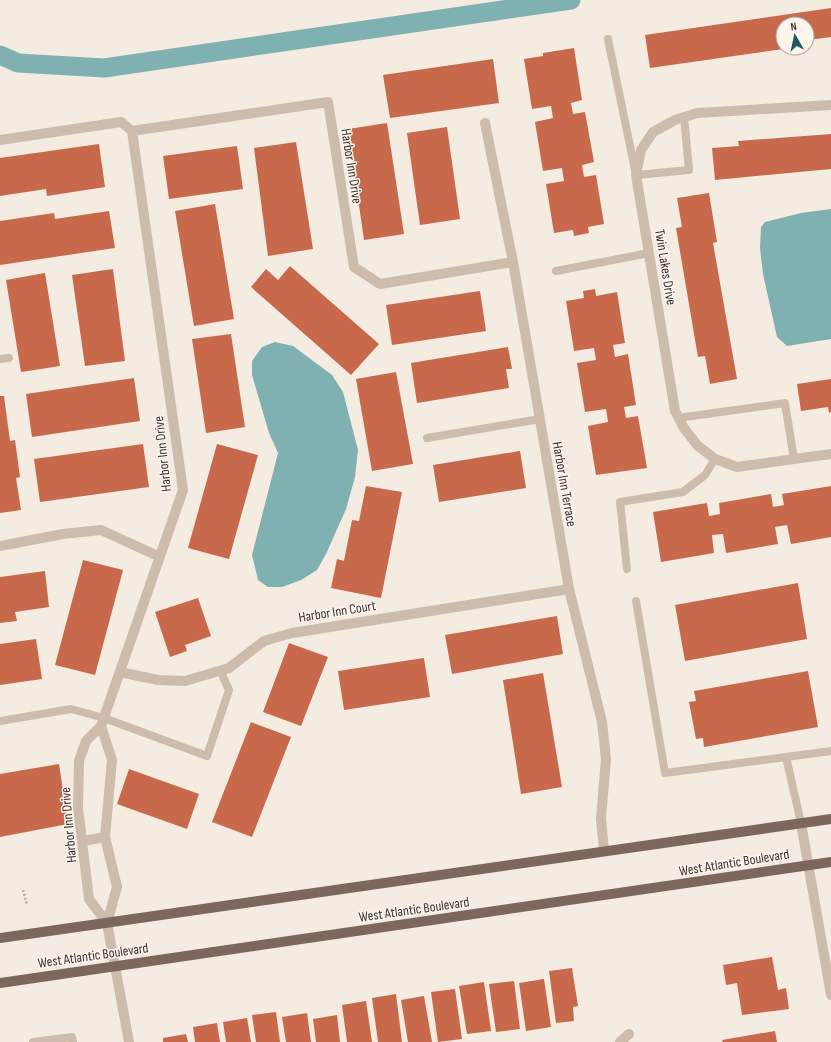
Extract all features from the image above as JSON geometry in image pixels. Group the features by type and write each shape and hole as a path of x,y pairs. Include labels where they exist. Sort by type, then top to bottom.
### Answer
{"main road":[{"name":"West Atlantic Boulevard","path":"0,938 604,850 831,819"},
{"name":"West Atlantic Boulevard","path":"0,983 831,862"}],"street":[{"name":"Harbor Inn Drive","path":"107,923 89,899 78,808 79,761 86,741 102,722 183,490 132,131 328,102 354,268 380,284 513,262"},
{"name":"Twin Lakes Drive","path":"831,105 697,113 675,120 653,132 641,150 636,175 675,411 678,418 697,445 715,459 737,467 831,454"},
{"path":"0,140 121,122 132,131"},
{"name":"Harbor Inn Terrace","path":"485,123 513,262 569,589 602,722 606,759 601,819 604,850"},
{"path":"0,546 64,534 101,530 160,557"},
{"name":"Harbor Inn Court","path":"120,672 158,680 185,680 228,668 264,641 292,633 569,589"},
{"name":"Harbor Inn Drive","path":"102,722 112,760 105,837 116,887 107,923 129,1042"},
{"path":"801,823 831,995"},
{"path":"83,841 105,837"},
{"path":"620,1042 629,1034"}],"lane":[{"path":"608,39 636,175 690,170 684,117"},
{"path":"556,271 649,253"},
{"path":"678,418 785,403 794,459"},
{"path":"427,438 540,419"},
{"path":"627,569 620,502 683,492 705,475 715,459"},
{"path":"636,601 664,773 831,750"},
{"path":"0,721 71,709 102,722 207,756 229,690 220,670"},
{"path":"786,757 801,823"},
{"path":"33,1042 72,1037 73,1042"}],"path":[{"path":"23,890 27,905"}],"water":[{"path":"831,209 831,339 787,346 777,337 763,274 760,248 761,227 765,222 801,213"},
{"path":"275,342 293,346 332,375 343,392 358,450 355,477 346,509 326,554 317,570 301,580 282,587 268,587 258,580 252,555 278,453 269,433 252,375 252,361 262,347"}],"building":[{"path":"831,8 831,37 815,39 815,16 776,16"},
{"path":"775,16 775,50 650,68 645,35"},
{"path":"574,48 582,100 571,103 573,114 585,112 594,162 582,165 584,177 596,175 604,224 588,227 589,233 574,236 573,230 554,233 546,184 564,181 562,168 543,171 535,122 553,118 551,106 532,109 524,59 543,56 543,53"},
{"path":"493,59 499,103 390,118 383,75"},
{"path":"387,123 404,234 364,240 348,129"},
{"path":"447,127 460,219 420,225 407,133"},
{"path":"831,134 831,169 715,180 712,148 739,146 738,141"},
{"path":"296,142 313,249 268,256 254,148"},
{"path":"99,144 105,187 47,196 46,189 0,196 0,158"},
{"path":"237,146 243,189 169,199 163,156"},
{"path":"709,193 717,242 713,243 737,379 710,384 705,356 698,357 676,228 682,227 677,198"},
{"path":"215,204 234,319 194,326 175,211"},
{"path":"109,211 115,248 0,265 0,221 54,213 55,219"},
{"path":"290,266 379,344 351,375 251,287 266,269 278,280"},
{"path":"113,269 125,361 85,366 72,275"},
{"path":"45,273 60,366 21,372 6,280"},
{"path":"595,289 596,296 617,292 625,343 613,345 615,357 628,354 636,405 624,407 626,418 638,416 647,468 596,475 588,426 608,422 606,409 585,412 577,363 596,360 594,348 574,351 566,301 584,298 583,291"},
{"path":"480,291 486,331 392,345 386,305"},
{"path":"231,334 245,427 206,433 192,339"},
{"path":"508,347 512,369 506,369 509,388 417,403 411,363"},
{"path":"396,372 413,464 372,471 356,379"},
{"path":"134,378 140,421 32,437 26,394"},
{"path":"831,379 831,412 829,413 828,407 801,411 797,384"},
{"path":"0,396 4,396 10,441 15,440 20,477 16,478 21,510 0,513"},
{"path":"143,444 149,487 40,502 34,459"},
{"path":"217,444 258,455 229,559 188,548"},
{"path":"520,451 526,488 439,502 433,465"},
{"path":"366,486 402,492 381,598 331,588 337,559 344,561 352,520 359,521"},
{"path":"831,486 831,537 791,544 787,525 775,527 778,544 726,553 723,534 712,535 714,553 661,562 653,512 707,503 709,516 720,514 719,503 771,494 773,507 784,505 782,494"},
{"path":"83,560 123,570 95,675 55,665"},
{"path":"45,571 49,607 15,612 17,621 0,623 0,577"},
{"path":"798,583 807,639 685,661 675,605"},
{"path":"198,598 211,636 185,645 187,651 170,657 155,612"},
{"path":"557,616 563,654 452,674 445,635"},
{"path":"36,639 42,679 0,685 0,644"},
{"path":"289,643 328,657 301,726 263,712"},
{"path":"424,658 430,697 344,710 338,671"},
{"path":"808,671 818,727 704,747 703,738 696,739 689,702 696,701 694,691"},
{"path":"543,673 562,787 521,794 503,680"},
{"path":"251,722 291,737 252,837 212,822"},
{"path":"59,764 68,824 0,837 0,774"},
{"path":"129,769 199,794 187,829 117,804"},
{"path":"772,957 778,990 786,988 789,1009 742,1015 737,983 726,985 723,965"},
{"path":"572,968 578,1006 573,1007 574,1021 556,1023 549,971"},
{"path":"544,979 551,1027 526,1031 519,983"},
{"path":"514,981 520,1029 496,1032 489,984"},
{"path":"484,982 491,1031 467,1034 459,986"},
{"path":"455,989 462,1039 438,1042 431,992"},
{"path":"396,994 402,1042 378,1042 372,998"},
{"path":"424,996 432,1042 408,1042 401,1000"},
{"path":"366,1001 372,1042 347,1042 342,1005"},
{"path":"276,1012 280,1042 256,1042 252,1015"},
{"path":"307,1013 311,1042 286,1042 282,1017"},
{"path":"337,1015 340,1042 316,1042 313,1019"},
{"path":"247,1018 251,1042 226,1042 223,1022"},
{"path":"217,1023 220,1042 195,1042 193,1027"},
{"path":"775,1031 777,1042 723,1042 722,1040"},
{"path":"186,1034 188,1042 163,1042 163,1038"}],"waterway":[{"path":"0,55 18,63 104,68 571,0"}]}
